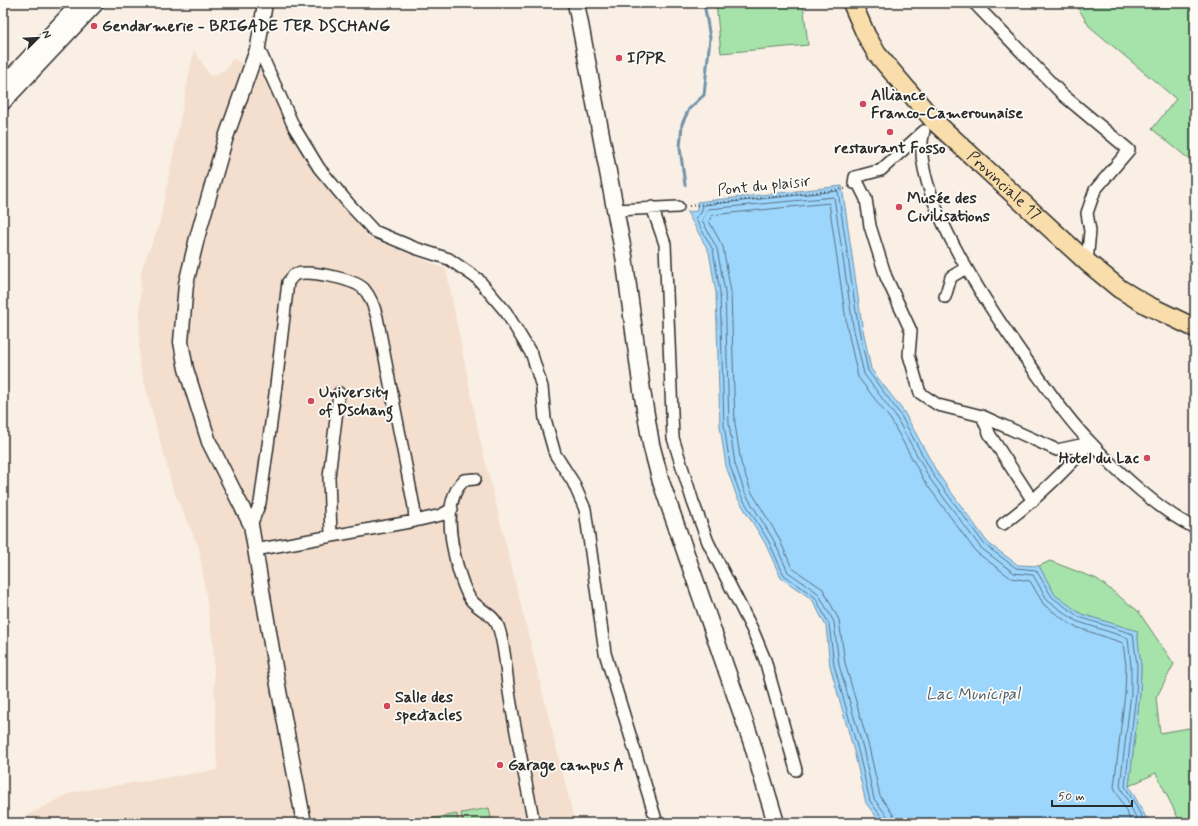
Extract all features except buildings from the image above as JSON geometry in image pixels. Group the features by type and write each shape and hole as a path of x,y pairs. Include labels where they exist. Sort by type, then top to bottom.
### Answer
{"main road":[{"path":"576,3 624,256 651,444 661,482 752,742 776,823"},
{"name":"Provinciale 17","path":"852,3 866,35 877,54 929,126 1120,289 1147,305 1195,328"}],"street":[{"path":"3,85 79,3"},
{"path":"3,103 97,3"},
{"path":"264,3 258,47 224,140 197,238 186,284 182,314 181,342 186,369 209,442 251,525 304,823"},
{"path":"974,3 1063,95 1129,150 1094,190 1087,213 1090,231 1087,262"},
{"path":"258,47 294,127 319,168 349,204 374,231 415,248 449,259 478,279 506,312 532,355 542,387 545,419 555,454 573,482 585,509 605,653 657,823"},
{"path":"929,126 881,170 854,182 866,199 870,226 886,277 911,331 909,355 920,393 938,405 982,416 1057,450 1090,443"},
{"path":"929,126 921,141 922,158 931,193 941,218 966,268 1003,328 1090,443 1155,502 1194,524"},
{"path":"616,210 652,207 678,207"},
{"path":"652,207 665,244 673,438 693,502 708,542 753,631 765,660 796,770"},
{"path":"945,297 951,277 966,268"},
{"path":"251,525 260,503 288,282 294,276 302,274 339,278 354,282 369,295 377,317 414,507 415,521"},
{"path":"331,535 329,477 340,393"},
{"path":"982,416 990,434 1033,501"},
{"path":"1003,524 1033,501 1090,443"},
{"path":"475,479 464,480 457,486 452,509 450,530 452,549 462,583 471,600 494,618 499,629 510,699 534,823"},
{"path":"255,550 331,535 415,521 441,515 452,509"}],"path":[{"name":"Pont du plaisir","path":"678,207 854,182"}],"shaded area":[{"name":"University of Dschang","path":"194,50 211,77 228,68 232,59 264,72 292,134 316,173 368,237 446,269 480,440 575,823 12,823 73,792 217,770 213,643 199,548 173,489 139,363 141,271 159,225"}],"green space":[{"path":"716,3 803,3 808,45 721,53"},
{"path":"1075,3 1195,3 1195,164 1152,129 1176,99 1089,26"},
{"path":"1050,561 1097,579 1138,611 1174,664 1156,698 1160,733 1195,727 1195,823 1186,823 1179,820 1156,773 1129,786 1140,694 1141,666 1137,631 1081,614 1055,595 1039,566"},
{"path":"489,808 492,823 463,823 461,813"},
{"path":"457,814 458,823 430,823 429,819"}],"water":[{"name":"Lac Municipal","path":"842,186 862,325 871,369 904,412 938,474 988,543 1018,565 1039,566 1055,595 1081,614 1137,631 1141,666 1140,694 1129,786 1149,823 881,823 866,803 854,751 830,666 826,626 812,599 781,578 765,543 737,497 726,466 720,426 716,293 709,252 687,212 697,211 697,202"}],"waterway":[{"path":"685,185 680,148 682,124 689,109 704,95 710,38 704,3"}],"place":[{"name":"Gendarmerie - BRIGADE TER DSCHANG","path":"94,26"},
{"name":"IPPR","path":"619,58"},
{"name":"Alliance Franco-Camerounaise","path":"863,104"},
{"name":"restaurant Fosso","path":"890,132"},
{"name":"Musée des Civilisations","path":"899,207"},
{"name":"University of Dschang","path":"311,401"},
{"name":"Hotel du Lac","path":"1147,458"},
{"name":"Salle des spectacles","path":"387,706"},
{"name":"Garage campus A","path":"500,765"}]}
